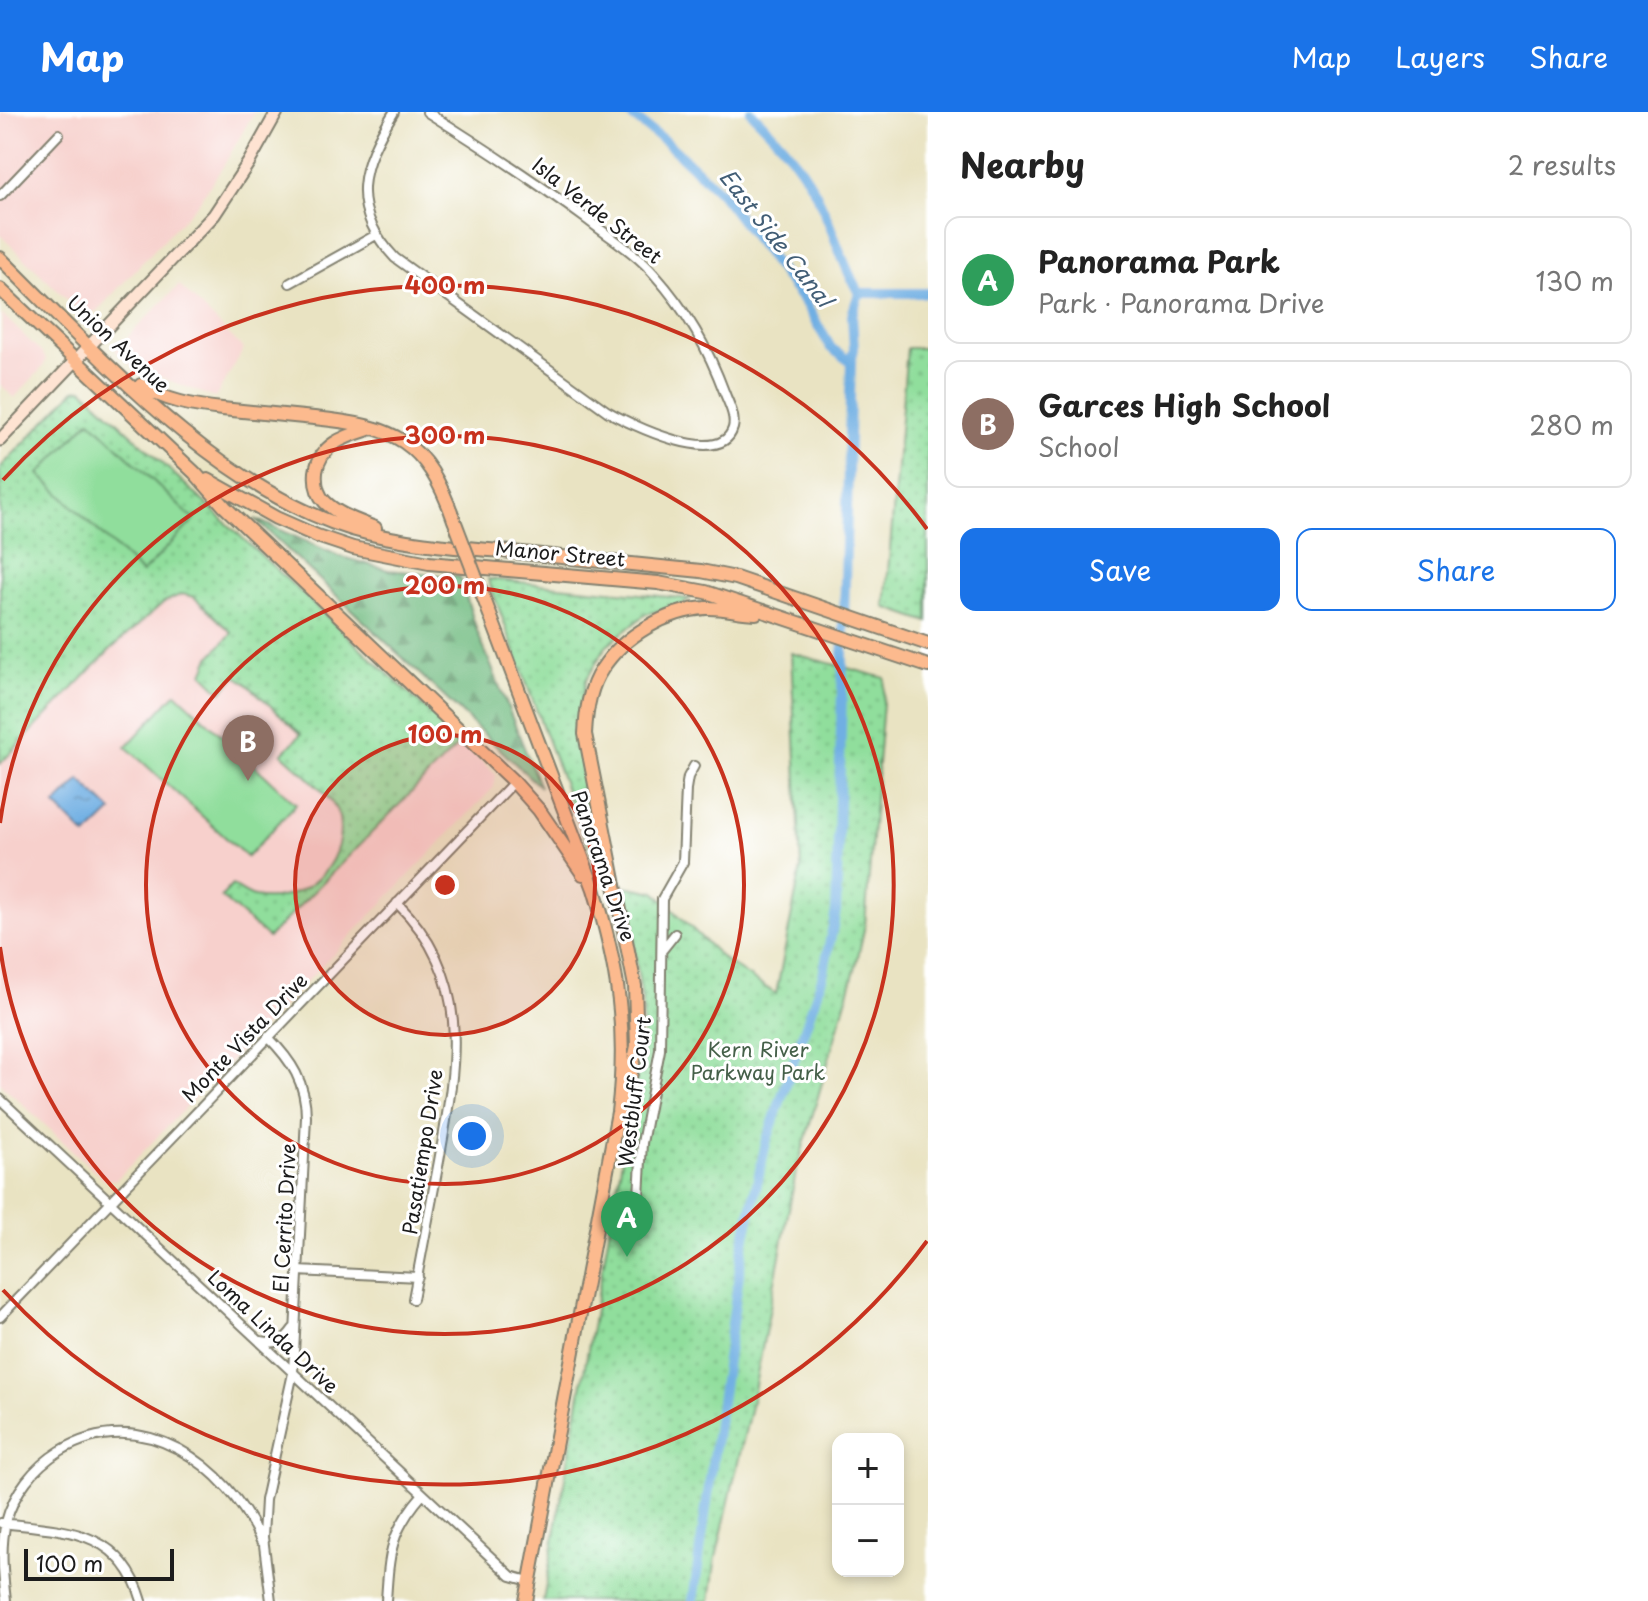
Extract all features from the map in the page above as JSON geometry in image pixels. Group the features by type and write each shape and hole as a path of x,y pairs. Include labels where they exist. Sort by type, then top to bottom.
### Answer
{"main road":[{"path":"0,440 214,215 277,112"},
{"name":"Union Avenue","path":"0,258 105,361 211,454"},
{"name":"Union Avenue","path":"0,289 195,473"},
{"name":"Panorama Drive","path":"105,361 150,391 173,400 375,427 405,442 430,467 454,520 594,889 608,934 620,994 622,1045 618,1112 526,1601"},
{"path":"375,427 331,444 318,463 317,490 327,504 338,512 398,538"},
{"name":"Manor Street","path":"211,454 259,486 314,514 353,529 444,546 701,571 736,578 928,644"},
{"path":"195,473 225,507 514,782 539,810 594,889"},
{"name":"Manor Street","path":"195,473 276,518 353,548 429,563 658,583 706,592 928,666"},
{"path":"603,1200 638,1034 635,986 585,734 588,704 601,670 615,653 628,641 674,613 708,608 769,613"}],"street":[{"path":"290,283 376,235 365,203 365,175 374,144 394,112"},
{"name":"Isla Verde Street","path":"376,235 404,266 607,411 648,432 673,439 710,445 727,439 731,433 733,418 714,365 696,328 653,272 541,185 427,112"},
{"path":"0,196 59,134"},
{"name":"Westbluff Court","path":"603,1200 630,1206 639,1196 642,1143 660,1050 662,899 683,862 686,789 694,766"},
{"name":"Monte Vista Drive","path":"0,1317 514,782"},
{"name":"Pasatiempo Drive","path":"397,903 426,934 439,960 448,992 454,1042 451,1094 413,1299"},
{"path":"662,950 675,934"},
{"name":"El Cerrito Drive","path":"268,1037 292,1063 304,1090 306,1106 293,1373 263,1520 271,1601"},
{"name":"Loma Linda Drive","path":"0,1099 511,1576 529,1581"},
{"path":"298,1271 418,1277"},
{"path":"257,1340 277,1343 287,1337 295,1324"},
{"path":"6,1601 2,1563 3,1523 17,1494 52,1456 83,1440 101,1436 134,1435 176,1448 217,1475 243,1505 266,1557"},
{"path":"386,1601 393,1539 407,1512 423,1494"},
{"path":"3,1523 70,1531 98,1541 123,1562 142,1601"}],"shaded area":[{"path":"0,112 254,112 198,203 97,311 83,315 0,235"},
{"path":"179,285 244,349 215,398 132,366 115,350"},
{"path":"2,314 46,360 14,398 0,384"},
{"path":"83,389 496,775 494,787 116,1180 104,1180 0,1083 0,468 75,390"}],"green space":[{"path":"907,348 928,348 928,622 885,607"},
{"path":"83,389 461,742 268,938 221,897 232,885 254,897 271,898 304,889 317,879 336,852 340,836 339,818 324,793 282,754 301,734 236,676 221,692 203,674 210,657 232,633 194,597 182,594 164,602 110,650 0,764 0,468 75,390"},
{"path":"90,420 194,520 142,573 39,474"},
{"path":"255,519 339,556 388,570 460,577 477,631 540,787"},
{"path":"488,579 690,599 681,605 646,614 607,645 586,680 576,731 603,859 593,863"},
{"name":"Kern River Parkway Park","path":"791,653 885,678 865,925 796,1172 751,1406 715,1562 710,1601 543,1601 643,1042 643,1007 625,886 655,892 724,960 776,994 801,868"},
{"path":"176,693 296,804 247,857 126,747"}],"water":[{"path":"80,780 112,811 86,836 55,805"}],"waterway":[{"name":"East Side Canal","path":"626,112 666,142 720,192 805,303 831,348 851,362"},
{"path":"751,112 786,149 808,179 859,293"},
{"path":"859,293 928,293"},
{"path":"693,1601 743,1246 766,1143 823,975 836,911 851,362 854,349 852,315 859,293"}],"place":[{"name":"Garces High School","path":"248,781"},
{"name":"Panorama Park","path":"627,1257"}]}
